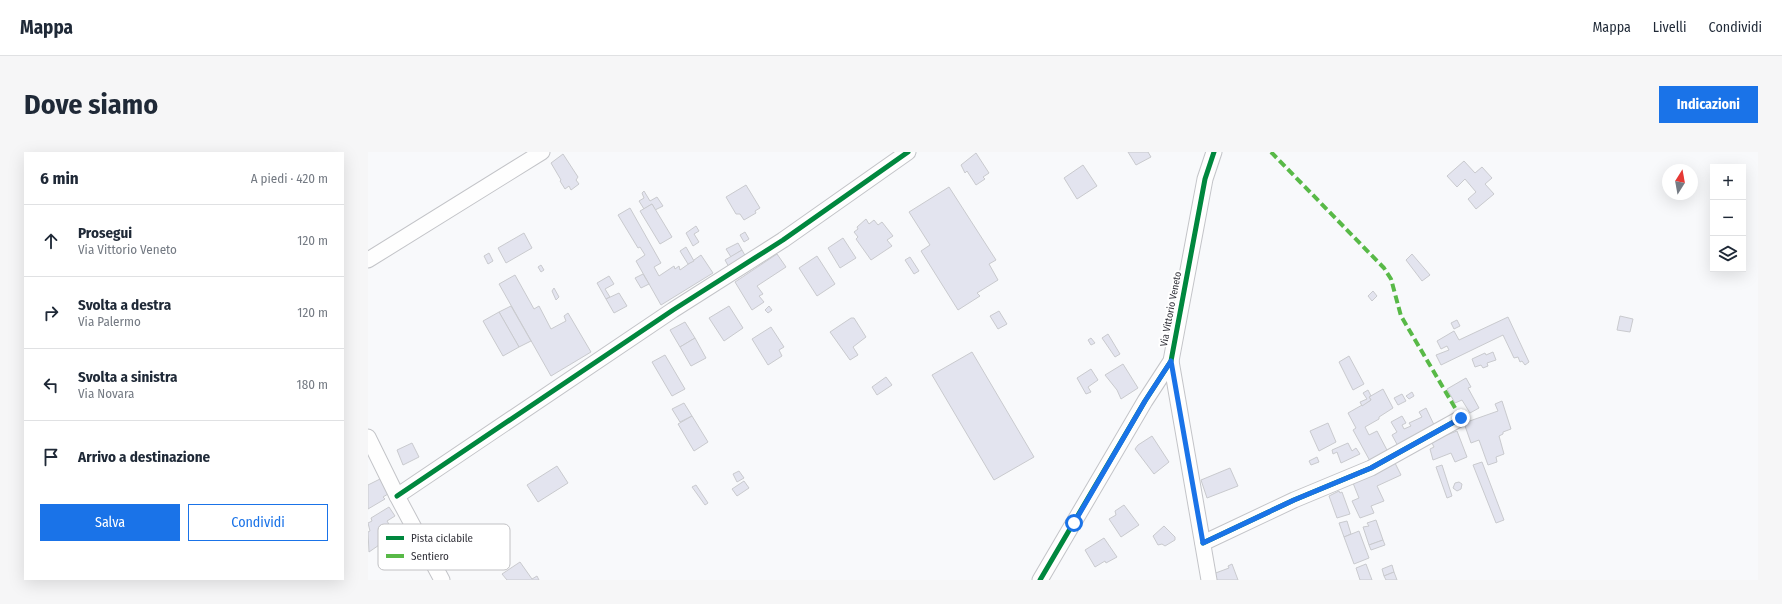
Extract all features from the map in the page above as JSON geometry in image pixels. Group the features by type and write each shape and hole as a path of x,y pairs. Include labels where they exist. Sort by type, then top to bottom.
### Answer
{"street":[{"path":"368,260 542,152"},
{"path":"397,496 673,310 783,240 908,152"},
{"name":"Via Vittorio Veneto","path":"1040,580 1145,401 1171,361 1205,179 1214,152"},
{"path":"1171,361 1209,580"},
{"path":"1203,543 1294,500 1371,468 1461,418"},
{"path":"368,437 412,524"},
{"path":"437,570 442,580"}],"building":[{"path":"1128,152 1148,152 1151,157 1136,165"},
{"path":"976,153 989,173 983,177 985,179 976,185 967,171 965,173 961,165"},
{"path":"563,154 578,177 576,180 579,184 571,190 569,186 565,189 551,163"},
{"path":"1464,161 1475,173 1482,167 1492,178 1485,184 1494,194 1476,209 1468,199 1476,192 1465,179 1457,187 1447,176"},
{"path":"1083,165 1097,186 1077,199 1064,178"},
{"path":"746,185 760,208 755,211 756,213 744,220 740,214 736,214 726,197"},
{"path":"949,187 996,260 989,264 998,280 977,293 980,296 958,310 921,251 930,245 909,212"},
{"path":"644,191 650,201 657,197 663,206 655,210 652,204 644,209 639,201 644,198 642,193"},
{"path":"652,204 672,237 660,244 640,211"},
{"path":"630,208 661,263 654,267 659,276 674,266 675,269 679,266 680,270 701,255 713,273 661,305 636,261 645,255 640,247 638,248 618,215"},
{"path":"866,219 869,224 874,220 878,225 882,222 893,236 887,240 892,246 871,260 856,239 858,237 854,232"},
{"path":"696,226 699,231 694,234 699,242 693,246 686,233"},
{"path":"745,232 749,239 744,242 740,235"},
{"path":"524,233 532,248 506,263 498,248"},
{"path":"843,238 856,258 840,268 828,248"},
{"path":"738,243 742,250 731,257 726,249"},
{"path":"686,247 694,261 688,264 680,251"},
{"path":"742,250 747,259 730,269 725,260"},
{"path":"489,253 493,261 488,264 484,256"},
{"path":"777,254 786,267 757,286 763,294 759,296 764,302 752,310 735,282"},
{"path":"1412,254 1430,275 1422,281 1406,260"},
{"path":"817,256 835,284 817,296 799,268"},
{"path":"910,257 919,271 914,274 905,260"},
{"path":"541,265 544,270 541,272 538,267"},
{"path":"643,274 649,284 641,288 635,278"},
{"path":"515,275 534,309 539,306 551,329 566,321 564,316 568,313 591,352 551,376 499,284"},
{"path":"609,276 614,284 605,289 610,297 606,299 597,283"},
{"path":"554,288 559,297 556,300 552,291"},
{"path":"1373,291 1377,296 1372,301 1368,296"},
{"path":"619,293 627,306 614,313 606,299"},
{"path":"511,306 531,341 519,347 499,312"},
{"path":"729,306 743,328 724,341 709,318"},
{"path":"769,306 772,310 768,313 765,310"},
{"path":"999,311 1007,324 998,329 990,316"},
{"path":"499,312 519,347 503,356 483,321"},
{"path":"1620,316 1633,319 1630,332 1617,330"},
{"path":"1508,317 1529,362 1525,365 1522,361 1520,362 1518,357 1514,358 1503,335 1441,365 1436,355 1449,350 1447,346 1441,349 1437,341 1454,331 1459,340"},
{"path":"851,318 854,318 866,337 853,347 858,355 850,360 830,332"},
{"path":"1457,320 1460,326 1454,329 1451,323"},
{"path":"685,322 695,338 680,347 670,330"},
{"path":"771,327 784,347 779,350 782,356 768,365 752,339"},
{"path":"1108,334 1120,354 1115,357 1102,338"},
{"path":"695,338 706,358 691,366 680,347"},
{"path":"1091,338 1095,343 1091,345 1088,340"},
{"path":"972,352 1034,457 994,480 932,375"},
{"path":"1493,352 1496,360 1487,363 1488,366 1483,368 1481,365 1475,367 1472,359 1485,353 1486,355"},
{"path":"665,355 685,389 672,396 652,362"},
{"path":"1349,356 1364,384 1353,390 1339,362"},
{"path":"1123,364 1138,388 1121,399 1117,390 1105,375"},
{"path":"1091,369 1098,380 1088,387 1091,392 1086,394 1077,378"},
{"path":"886,377 892,385 877,395 872,387"},
{"path":"1466,378 1471,387 1468,388 1479,408 1470,413 1462,400 1455,403 1447,389"},
{"path":"1383,389 1393,408 1379,417 1379,419 1365,427 1369,435 1377,431 1388,452 1370,461 1353,430 1356,428 1348,413 1371,400 1369,397"},
{"path":"1368,390 1371,400 1362,406 1360,402 1367,399 1363,393"},
{"path":"1412,392 1414,396 1409,399 1406,396"},
{"path":"1402,394 1406,401 1398,405 1394,398"},
{"path":"1502,401 1511,429 1503,432 1503,434 1499,436 1504,454 1496,457 1497,462 1488,465 1479,440 1471,443 1464,423 1498,411 1495,404"},
{"path":"684,403 692,416 680,422 672,409"},
{"path":"1426,408 1436,429 1399,448 1392,435 1397,432 1391,422 1402,416 1406,423 1402,425 1404,429 1411,426 1409,423 1422,417 1419,412"},
{"path":"692,416 708,442 694,451 678,424"},
{"path":"1328,423 1336,442 1319,451 1310,431"},
{"path":"1457,431 1467,457 1455,462 1451,453 1433,460 1430,449 1434,447 1431,441"},
{"path":"1152,436 1169,462 1154,474 1135,449 1138,445"},
{"path":"412,443 419,457 403,465 397,450"},
{"path":"1348,443 1352,451 1356,448 1360,454 1341,463 1337,452 1333,454 1332,450"},
{"path":"1317,457 1319,462 1311,465 1309,461"},
{"path":"1482,462 1504,520 1496,523 1473,465"},
{"path":"1395,463 1401,475 1377,486 1384,501 1371,506 1374,513 1360,518 1352,501 1359,498 1353,483"},
{"path":"1442,465 1452,496 1447,498 1436,467"},
{"path":"557,466 568,483 538,502 527,485"},
{"path":"1230,468 1238,486 1207,498 1201,480"},
{"path":"739,471 744,478 737,482 733,474"},
{"path":"380,479 388,494 383,497 385,499 368,509 368,485"},
{"path":"744,481 749,488 737,496 732,489"},
{"path":"1459,482 1462,484 1461,489 1457,491 1453,488 1455,483"},
{"path":"696,485 708,503 705,505 692,487"},
{"path":"1339,491 1340,493 1342,492 1350,514 1337,518 1329,496"},
{"path":"1124,505 1139,525 1121,537 1109,519 1116,515 1115,511"},
{"path":"389,507 395,516 387,521 389,524 378,524 378,546 369,552 368,532 370,531 368,523 372,521 371,518"},
{"path":"1376,520 1383,540 1369,545 1363,527 1369,526 1367,523"},
{"path":"1347,521 1351,534 1344,537 1339,523"},
{"path":"1164,526 1175,537 1175,540 1165,546 1162,544 1158,545 1153,536"},
{"path":"1359,531 1369,558 1354,564 1344,537"},
{"path":"1104,538 1117,557 1106,563 1105,561 1095,567 1085,550"},
{"path":"1383,540 1385,545 1371,550 1369,545"},
{"path":"520,562 532,579 537,576 539,580 507,580 502,574"},
{"path":"1232,564 1238,580 1216,580 1213,574 1229,568 1228,566"},
{"path":"1366,564 1372,580 1360,580 1356,568"},
{"path":"1392,565 1394,572 1384,576 1382,569"},
{"path":"1394,572 1397,580 1386,580 1384,576"}],"marked path":[{"path":"1271,152 1384,268 1391,279 1401,316 1461,418"}],"cycle path":[{"path":"397,496 673,310 783,240 908,152"},
{"path":"1040,580 1145,401 1171,361 1205,179 1214,152"},
{"path":"1203,543 1294,500 1371,468 1461,418"}],"route":[{"path":"1074,523 1145,401 1171,361 1203,543 1294,500 1371,468 1461,418"}]}
